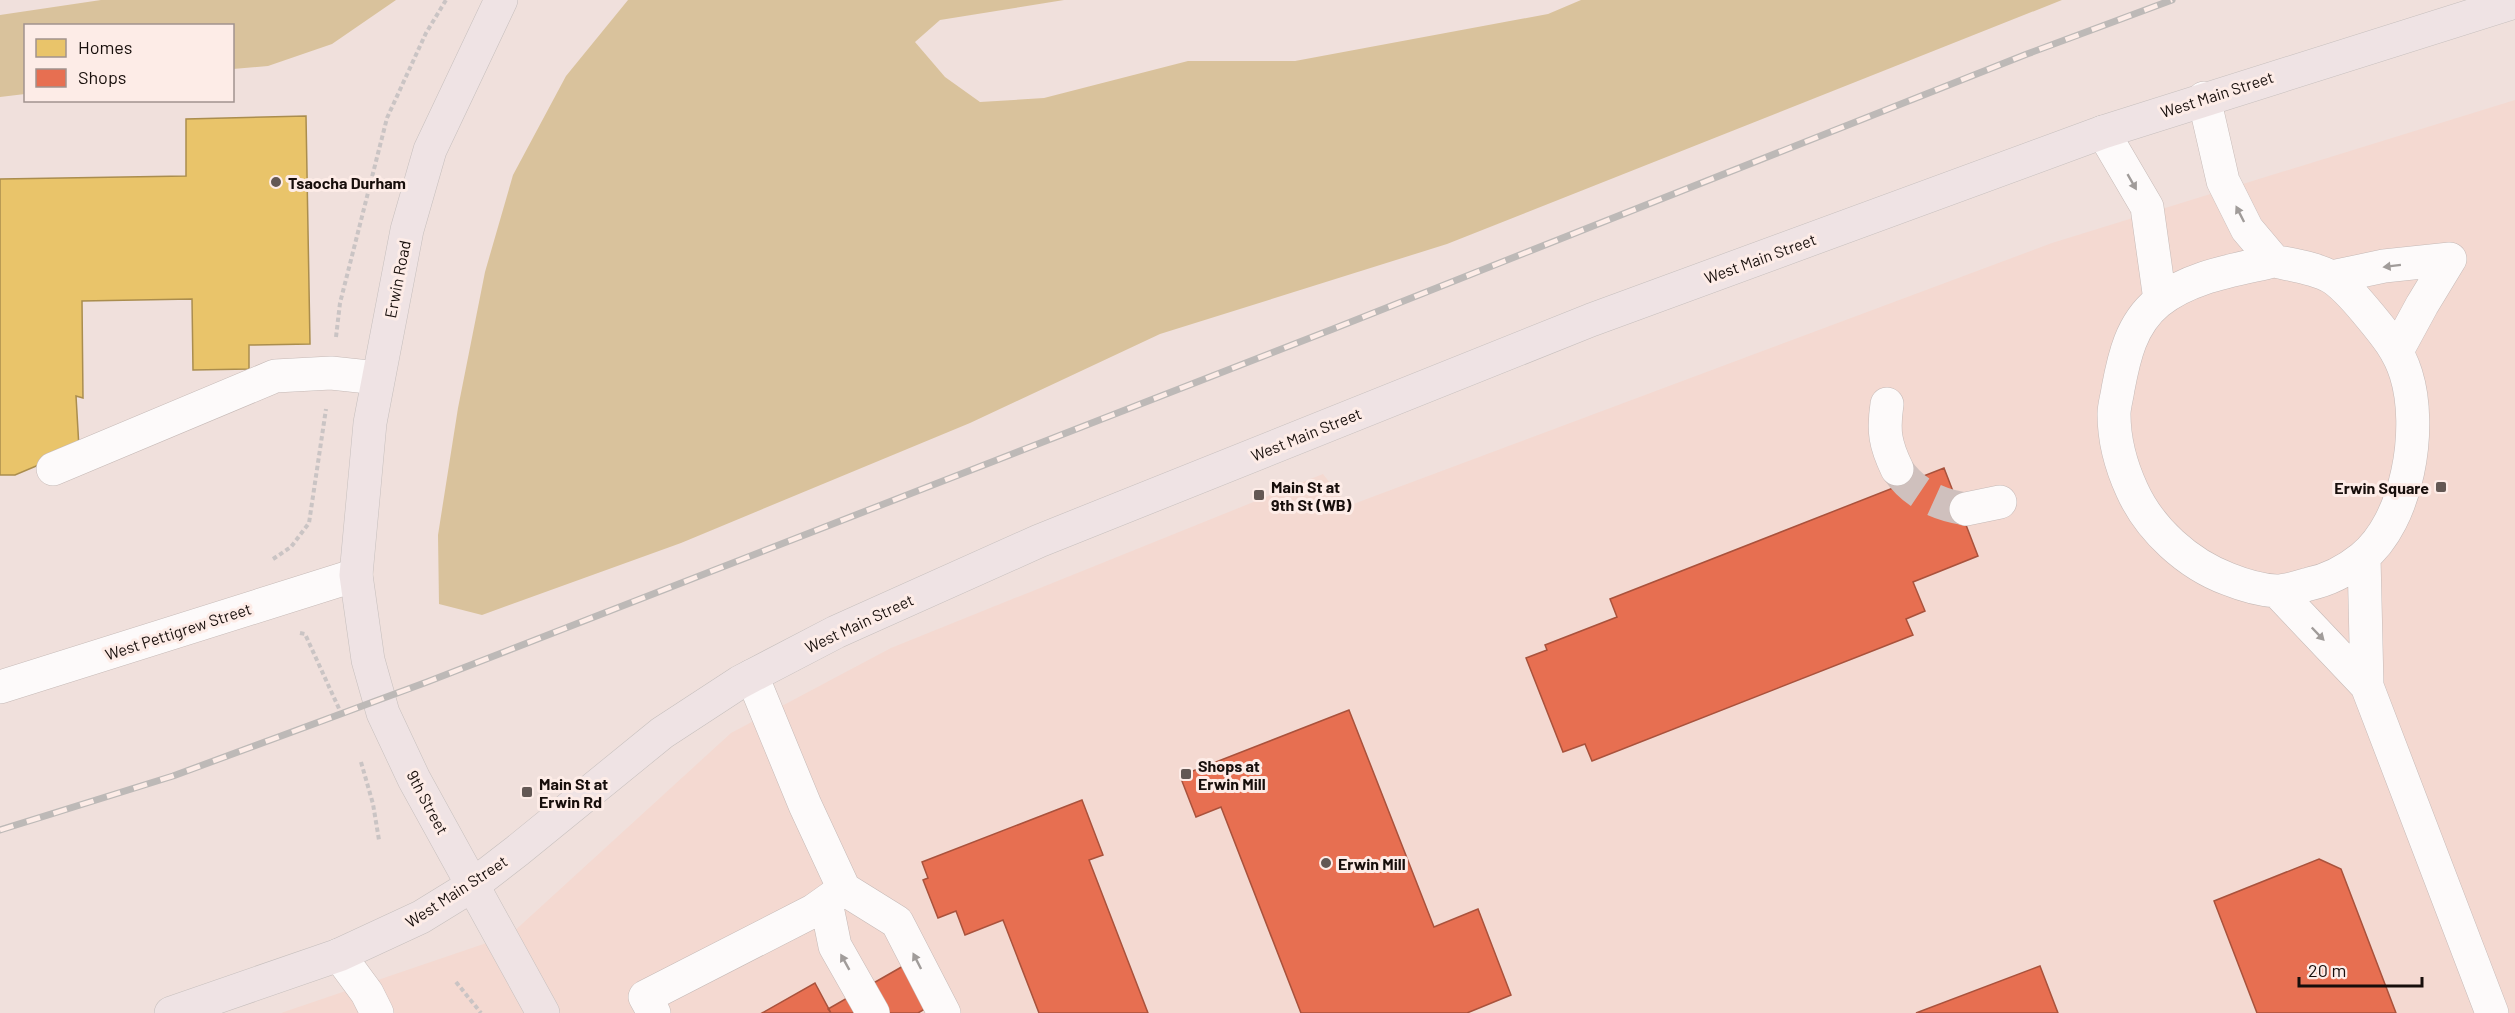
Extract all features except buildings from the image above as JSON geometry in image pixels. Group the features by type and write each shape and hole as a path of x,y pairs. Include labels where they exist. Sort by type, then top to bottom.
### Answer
{"main road":[{"name":"Erwin Road","path":"356,575 370,423 407,230 430,150 501,0"},
{"name":"West Main Street","path":"171,1013 214,1006 339,955 422,917 473,885 662,732 752,676 836,632 1040,541 1591,321 2103,132 2204,98 2515,2"},
{"name":"9th Street","path":"356,575 368,660 383,713 414,779 543,1013"}],"street":[{"path":"2204,98 2223,181 2247,229 2274,261"},
{"path":"2103,132 2147,207 2160,300"},
{"path":"2332,278 2384,266 2450,259 2397,351"},
{"path":"2274,261 2332,278 2360,303 2397,351 2407,376 2413,407 2414,441 2409,471 2391,519 2364,557 2343,571 2319,582 2277,591 2253,588 2202,569 2168,540 2149,519 2126,477 2119,456 2114,413 2122,359 2130,340 2147,312 2160,300 2208,276 2274,261"},
{"path":"53,469 275,375 331,372 378,378"},
{"path":"1887,404 1884,428 1888,451 1897,469"},
{"path":"1966,509 2000,502"},
{"path":"2364,557 2367,686 2492,1013"},
{"name":"West Pettigrew Street","path":"0,687 356,575"},
{"path":"2277,591 2367,686"},
{"path":"752,676 805,805 835,896 835,946 873,1013"},
{"path":"654,1013 645,996 813,911 835,896"},
{"path":"835,896 897,922 944,1013"},
{"path":"339,955 367,993 377,1013"}],"path":[{"path":"291,632 305,634 343,718"},
{"path":"360,758 373,804 379,840"},
{"path":"456,982 482,1013"}],"shaded area":[{"path":"101,0 396,0 332,44 268,66 234,69 234,24 24,24 24,94 0,97 0,15"},
{"path":"628,0 1064,0 940,20 915,42 945,77 980,102 1044,98 1188,61 1295,61 1548,14 1581,0 2062,0 1447,244 1160,334 970,423 681,543 482,615 439,604 438,535 458,408 485,272 513,175 566,76"},
{"path":"2515,100 2515,1013 281,1013 510,935 731,733 891,648 1323,474 1348,506 2052,243"}],"tunnel":[{"path":"1897,469 1911,485 1927,497 1966,509"}],"railway":[{"path":"0,830 173,776 427,682 1333,329 2027,54 2172,0"}],"place":[{"name":"Tsaocha Durham","path":"276,182"},
{"name":"Erwin Square","path":"2441,487"},
{"name":"Main St at 9th St (WB)","path":"1259,495"},
{"name":"Shops at Erwin Mill","path":"1186,774"},
{"name":"Main St at Erwin Rd","path":"527,792"},
{"name":"Erwin Mill","path":"1326,863"}]}
